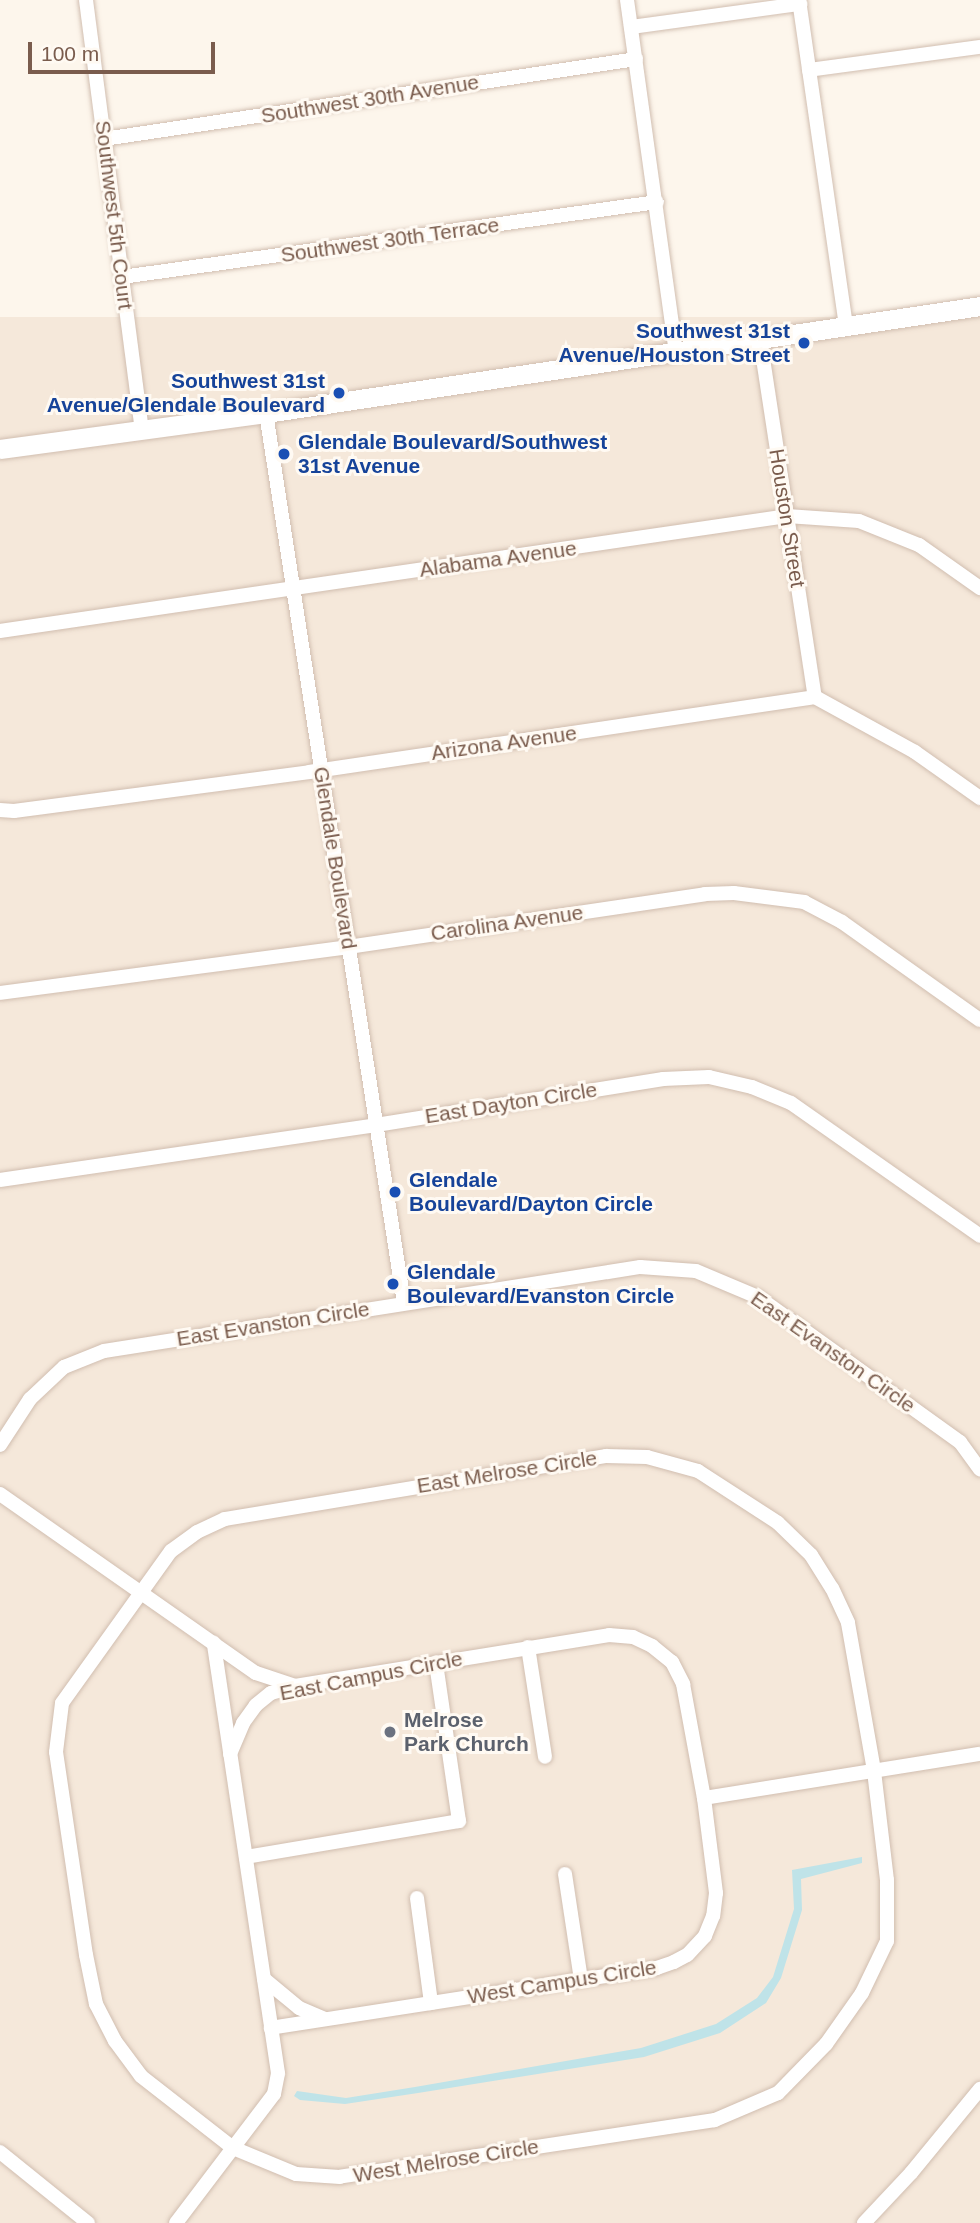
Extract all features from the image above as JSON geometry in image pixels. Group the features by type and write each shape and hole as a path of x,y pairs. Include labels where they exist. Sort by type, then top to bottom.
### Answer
{"main road":[{"path":"0,449 266,413 980,306"}],"street":[{"name":"Southwest 5th Court","path":"86,0 142,431"},
{"path":"627,0 676,352"},
{"path":"631,27 799,2 846,326"},
{"path":"809,70 980,47"},
{"name":"Southwest 30th Avenue","path":"104,139 636,59"},
{"name":"Southwest 30th Terrace","path":"122,277 657,202"},
{"name":"Houston Street","path":"760,340 815,697"},
{"name":"Glendale Boulevard","path":"266,413 404,1303"},
{"name":"Alabama Avenue","path":"0,631 787,516 859,522 919,545 980,588"},
{"path":"815,697 915,752 980,798"},
{"name":"Arizona Avenue","path":"0,810 14,811 321,770 815,697"},
{"name":"Carolina Avenue","path":"0,993 348,947 705,894 769,896 804,902 842,922 980,1020"},
{"name":"East Dayton Circle","path":"0,1180 376,1125 663,1079 709,1077 752,1087 791,1103 980,1236"},
{"name":"East Evanston Circle","path":"0,1445 30,1399 64,1367 104,1351 611,1269 640,1267 696,1271 758,1297 960,1442 980,1470"},
{"name":"East Melrose Circle","path":"57,1730 62,1703 171,1550 197,1532 225,1519 606,1456 647,1457 698,1471 778,1523 811,1555 832,1588 848,1623 874,1771"},
{"path":"0,1494 139,1594 256,1673 295,1686"},
{"name":"East Campus Circle","path":"230,1754 242,1725 256,1705 271,1693 295,1686 609,1635 633,1637 652,1646 672,1662 683,1684 704,1798"},
{"path":"176,2223 274,2094 278,2074 214,1643"},
{"path":"528,1647 545,1757"},
{"path":"246,1857 459,1821 436,1663"},
{"name":"West Melrose Circle","path":"57,1730 60,1779 86,1955 96,2004 115,2041 141,2076 233,2148 296,2174 340,2177 715,2120 778,2093 834,2034 862,1993 887,1941 887,1880 874,1771"},
{"path":"704,1798 980,1754"},
{"name":"West Campus Circle","path":"271,2028 581,1980 674,1962 687,1955 705,1936 713,1916 716,1894 704,1798"},
{"path":"565,1874 581,1980"},
{"path":"417,1898 431,2003"},
{"path":"263,1978 299,2008 327,2019"},
{"path":"864,2223 911,2172 980,2089"},
{"path":"0,2152 88,2223"}],"shaded area":[{"path":"0,317 980,317 980,2223 0,2223"}],"water":[{"path":"862,1857 862,1863 801,1879 802,1910 781,1978 766,2003 720,2033 644,2057 345,2104 300,2100 294,2096 297,2091 346,2098 415,2087 641,2048 716,2024 757,1998 773,1977 794,1909 792,1870"}],"place":[{"name":"Southwest 31st Avenue/Houston Street","path":"804,343"},
{"name":"Southwest 31st Avenue/Glendale Boulevard","path":"339,393"},
{"name":"Glendale Boulevard/Southwest 31st Avenue","path":"284,454"},
{"name":"Glendale Boulevard/Dayton Circle","path":"395,1192"},
{"name":"Glendale Boulevard/Evanston Circle","path":"393,1284"},
{"name":"Melrose Park Church","path":"390,1732"}]}
